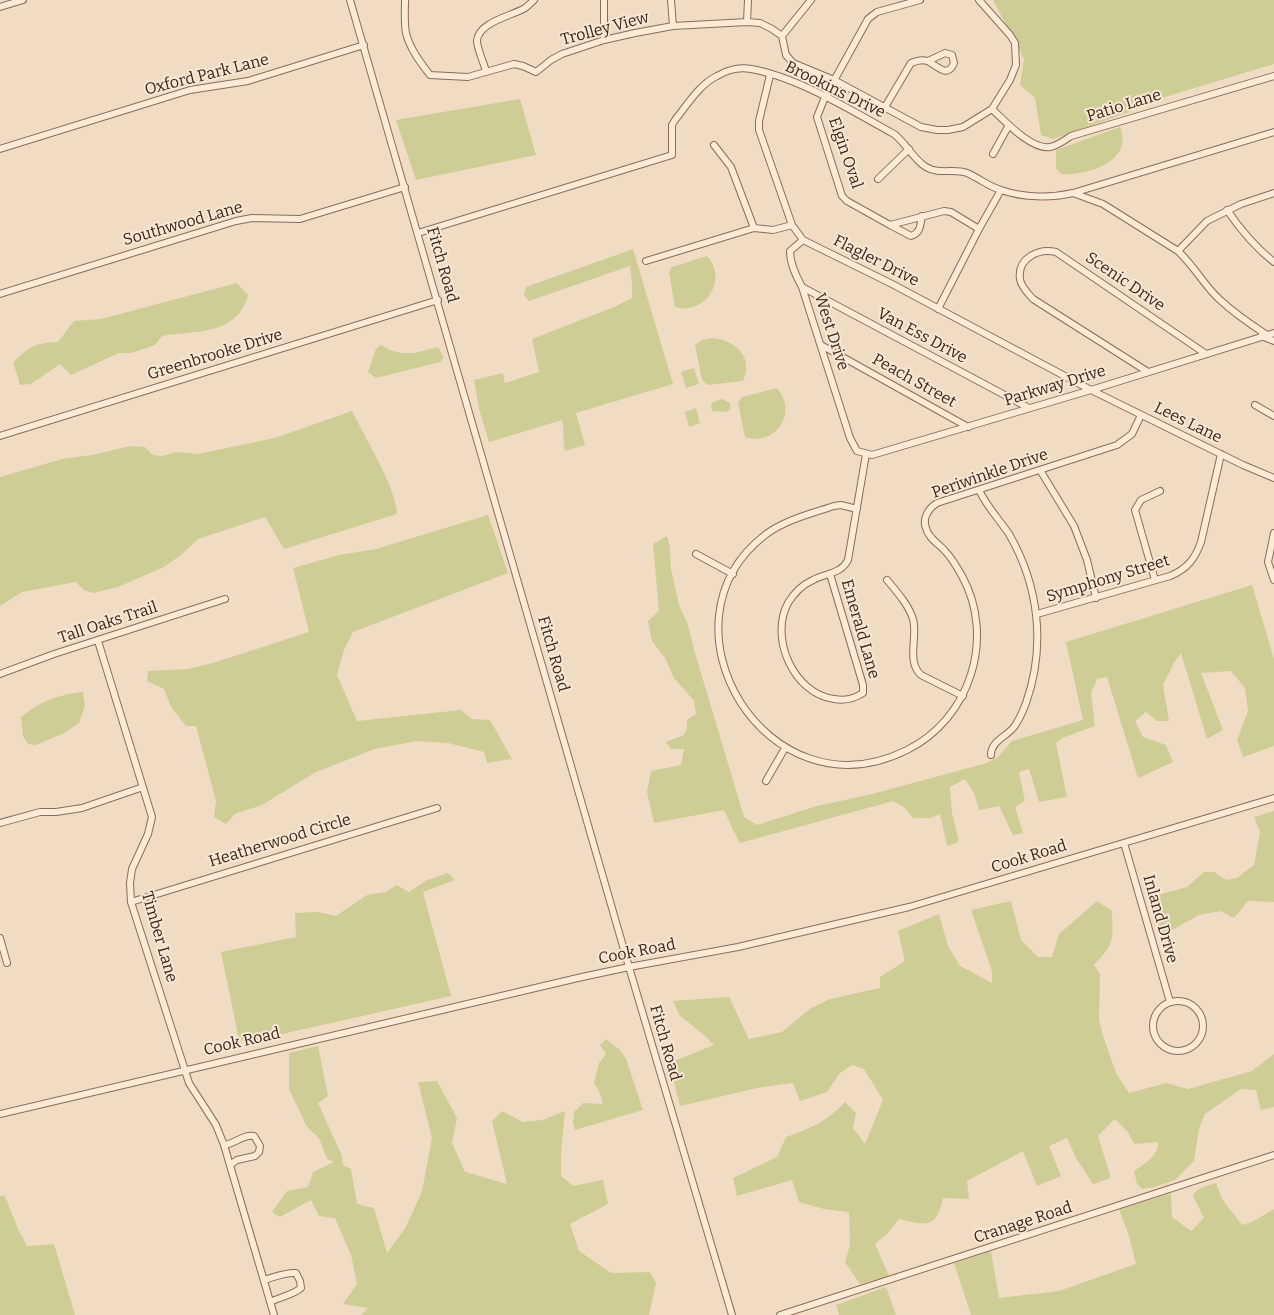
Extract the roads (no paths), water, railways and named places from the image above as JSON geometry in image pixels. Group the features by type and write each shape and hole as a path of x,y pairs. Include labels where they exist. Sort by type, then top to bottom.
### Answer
{"street":[{"path":"0,7 23,0"},
{"name":"Fitch Road","path":"350,0 406,187 629,967 732,1315"},
{"path":"405,0 406,32 417,58 430,75 468,77 486,71 477,41 481,32 487,26 526,7 534,0"},
{"path":"604,0 604,40"},
{"path":"671,0 673,26"},
{"path":"747,22 748,0"},
{"path":"811,0 782,36 786,55 793,63 834,80 921,127 937,130 963,127 992,109 1010,80 1016,65 1015,43 979,0"},
{"name":"Elgin Oval","path":"920,0 877,12 868,19 824,97 817,117 842,196 911,236 916,235 919,230 922,216"},
{"name":"Trolley View","path":"486,71 514,64 536,72 562,54 604,40 673,26 760,23 782,36"},
{"name":"Oxford Park Lane","path":"0,149 190,90 248,82 364,46"},
{"path":"885,107 911,63 920,60 928,61"},
{"name":"Brookins Drive","path":"418,233 672,155 672,125 708,81 724,72 739,68 783,78 824,97 894,134 904,142 925,167 944,172 957,171 966,173 1001,190 1028,195 1057,196 1073,193 1274,132"},
{"path":"770,74 758,121 759,130 792,225 803,240"},
{"name":"Patio Lane","path":"992,109 1030,142 1040,146 1051,147 1072,136 1274,76"},
{"path":"993,154 1009,125"},
{"path":"714,145 731,167 754,228"},
{"path":"878,179 909,149"},
{"name":"Southwood Lane","path":"0,294 236,221 252,218 300,219 406,187"},
{"path":"938,309 1001,190"},
{"path":"1073,193 1103,204 1178,251 1218,298 1264,336 1274,341"},
{"path":"1178,251 1206,221 1228,210 1274,193"},
{"path":"890,225 944,210 951,212 979,229"},
{"path":"1228,210 1237,224 1264,254 1274,262"},
{"path":"646,261 754,228 772,230 792,225"},
{"name":"West Drive","path":"803,240 790,251 790,256 796,276 802,287 850,438 857,451 866,454"},
{"name":"Flagler Drive","path":"803,240 819,246 1091,390"},
{"name":"Scenic Drive","path":"1148,372 1033,299 1023,287 1020,277 1026,260 1041,250 1056,252 1206,354"},
{"name":"Van Ess Drive","path":"802,287 1029,408"},
{"name":"Greenbrooke Drive","path":"0,436 438,300"},
{"name":"Parkway Drive","path":"866,454 872,455 968,427 1274,333"},
{"name":"Peach Street","path":"821,345 968,427"},
{"name":"Lees Lane","path":"1091,390 1274,478"},
{"path":"1255,405 1274,416"},
{"name":"Periwinkle Drive","path":"857,509 841,505 834,506 792,520 776,528 752,547 741,560 733,574 724,595 720,620 720,647 724,664 731,685 746,712 760,729 785,748 811,759 834,764 861,764 884,760 908,750 927,738 955,710 970,680 976,654 977,632 975,612 963,578 949,556 928,534 925,522 930,509 934,505 1117,446 1132,434 1142,415"},
{"path":"830,574 842,568 848,560 866,454"},
{"name":"Symphony Street","path":"1037,614 1170,576 1183,570 1198,552 1221,454"},
{"path":"1040,470 1076,532 1087,560 1096,598"},
{"path":"979,490 986,504 1007,531 1021,556 1032,588 1037,614 1037,651 1032,683 1026,702 1018,722 996,742 991,750 991,755"},
{"path":"1156,580 1135,510 1141,500 1160,491"},
{"path":"1274,533 1268,562 1274,580"},
{"path":"696,554 733,574"},
{"name":"Emerald Lane","path":"830,574 862,679 863,692 857,697 846,700 832,699 820,695 810,689 795,674 788,662 781,628 788,604 802,586 814,579 830,574"},
{"path":"887,580 906,604 913,621 915,641 913,660 916,670 922,676 963,696"},
{"name":"Tall Oaks Trail","path":"0,674 54,654 224,599"},
{"name":"Timber Lane","path":"98,641 152,817 148,834 132,869 130,883 131,902 189,1084 216,1125 224,1145 274,1315"},
{"path":"766,781 785,748"},
{"path":"0,823 40,812 56,812 82,808 143,787"},
{"name":"Cook Road","path":"0,1114 185,1069 629,967 738,947 909,908 1274,798"},
{"name":"Heatherwood Circle","path":"131,902 436,808"},
{"name":"Inland Drive","path":"1124,843 1170,1002"},
{"path":"0,938 7,963"},
{"path":"1178,1001 1191,1004 1198,1010 1202,1018 1202,1032 1199,1039 1189,1048 1176,1050 1167,1048 1157,1039 1153,1027 1154,1018 1163,1006 1170,1002 1178,1001"},
{"path":"224,1145 232,1144 244,1136 250,1135 254,1136 260,1146 259,1152 255,1156 237,1160 230,1165"},
{"name":"Cranage Road","path":"780,1315 1274,1155"},
{"path":"264,1280 276,1278 287,1272 296,1273 300,1281 301,1288 295,1293 284,1295 270,1302"}]}
